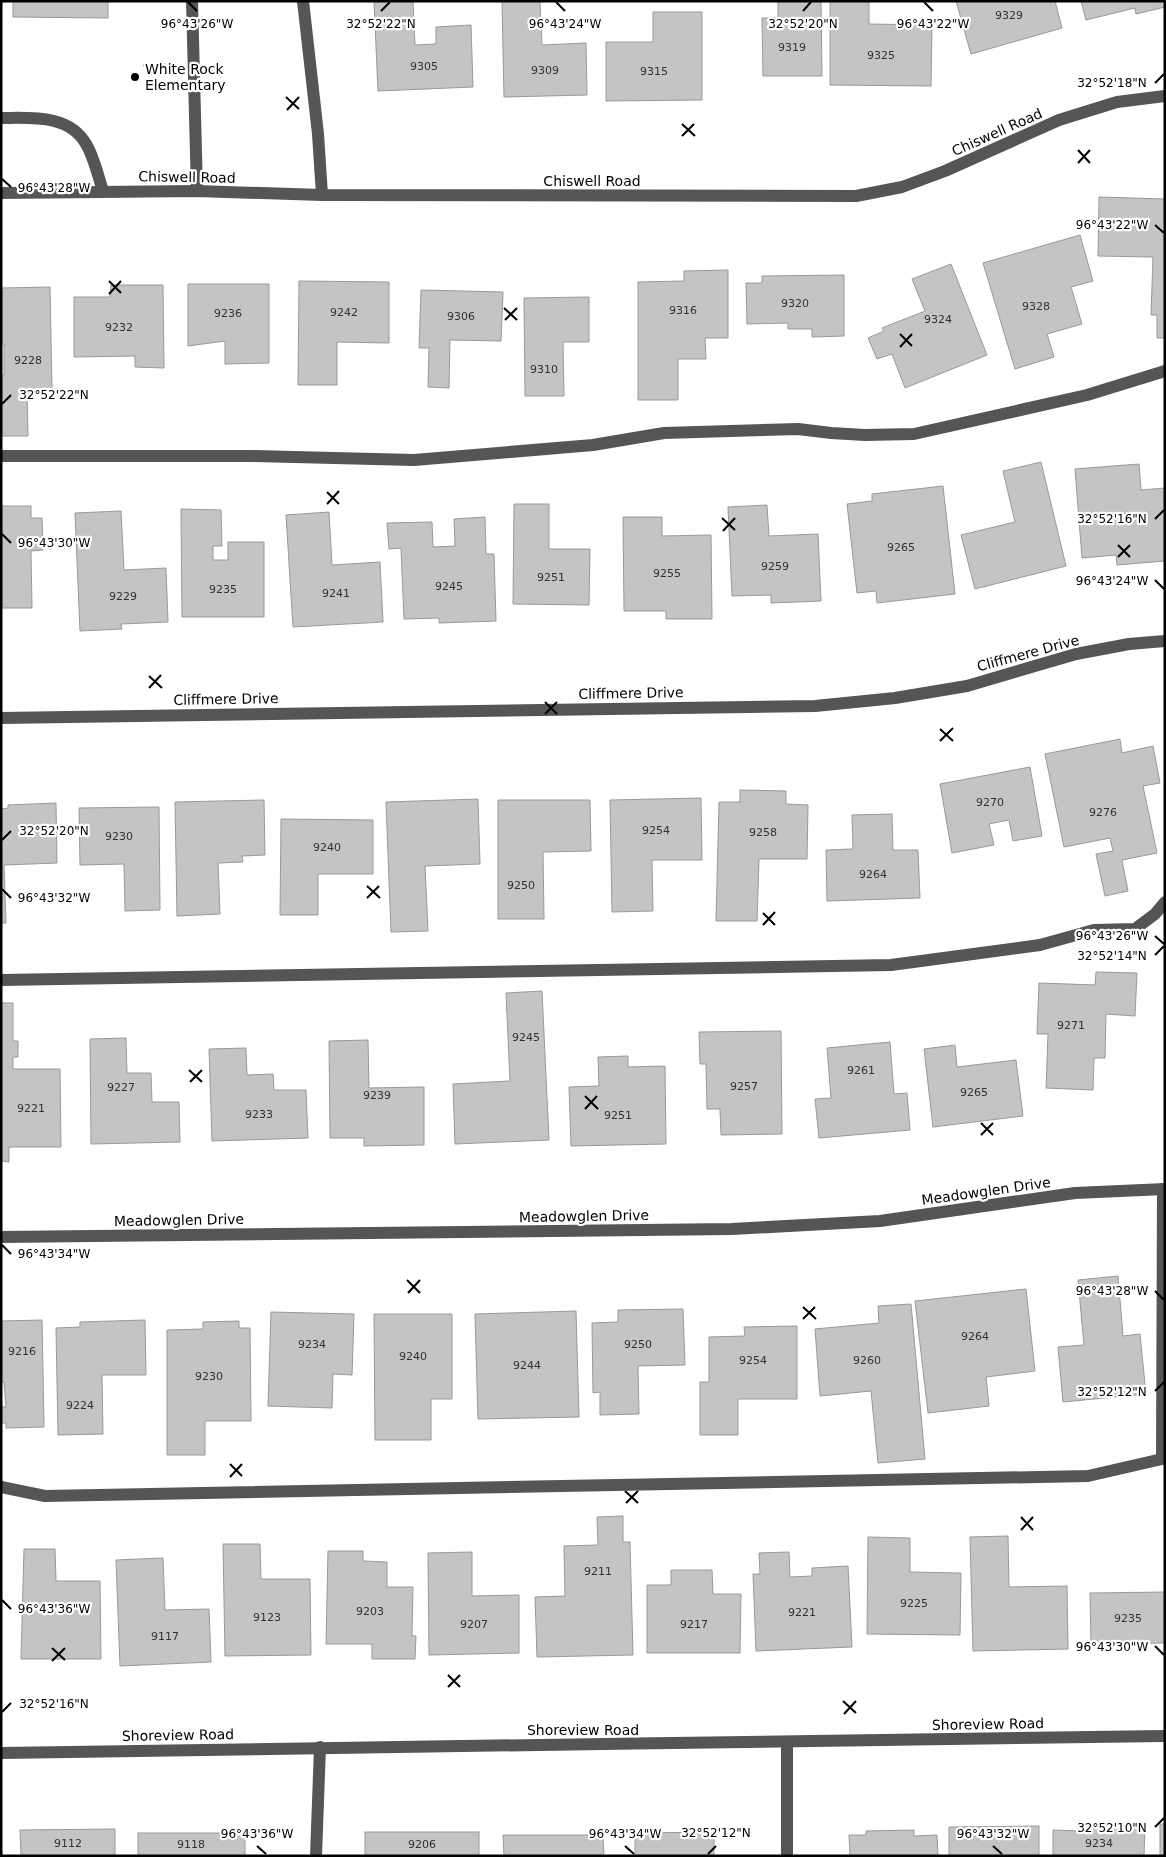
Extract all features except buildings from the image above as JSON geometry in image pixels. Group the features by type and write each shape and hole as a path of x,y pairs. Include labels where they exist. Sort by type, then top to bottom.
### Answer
{"street":[{"path":"192,1 196,191"},
{"path":"303,1 318,134 322,195"},
{"name":"Chiswell Road","path":"1,193 196,191 322,195 856,196 902,187 945,171 1059,120 1117,102 1165,96"},
{"path":"1,118 55,120 74,129 86,144 103,191"},
{"path":"1,456 252,456 414,460 593,445 664,433 798,429 848,434 914,434 1087,394 1165,370"},
{"name":"Cliffmere Drive","path":"1,718 814,706 895,698 967,686 1076,654 1129,644 1165,641"},
{"path":"1,980 891,965 1040,945 1094,930 1135,929 1155,914 1165,902"},
{"path":"1,1487 45,1496 1088,1476 1162,1459 1164,1189"},
{"name":"Meadowglen Drive","path":"1,1237 732,1229 880,1221 1076,1193 1164,1189"},
{"name":"Shoreview Road","path":"1,1754 320,1747 787,1743 1165,1736"},
{"path":"787,1743 787,1856"},
{"path":"316,1856 320,1747"}],"place":[{"name":"White Rock Elementary","path":"135,77"}]}
